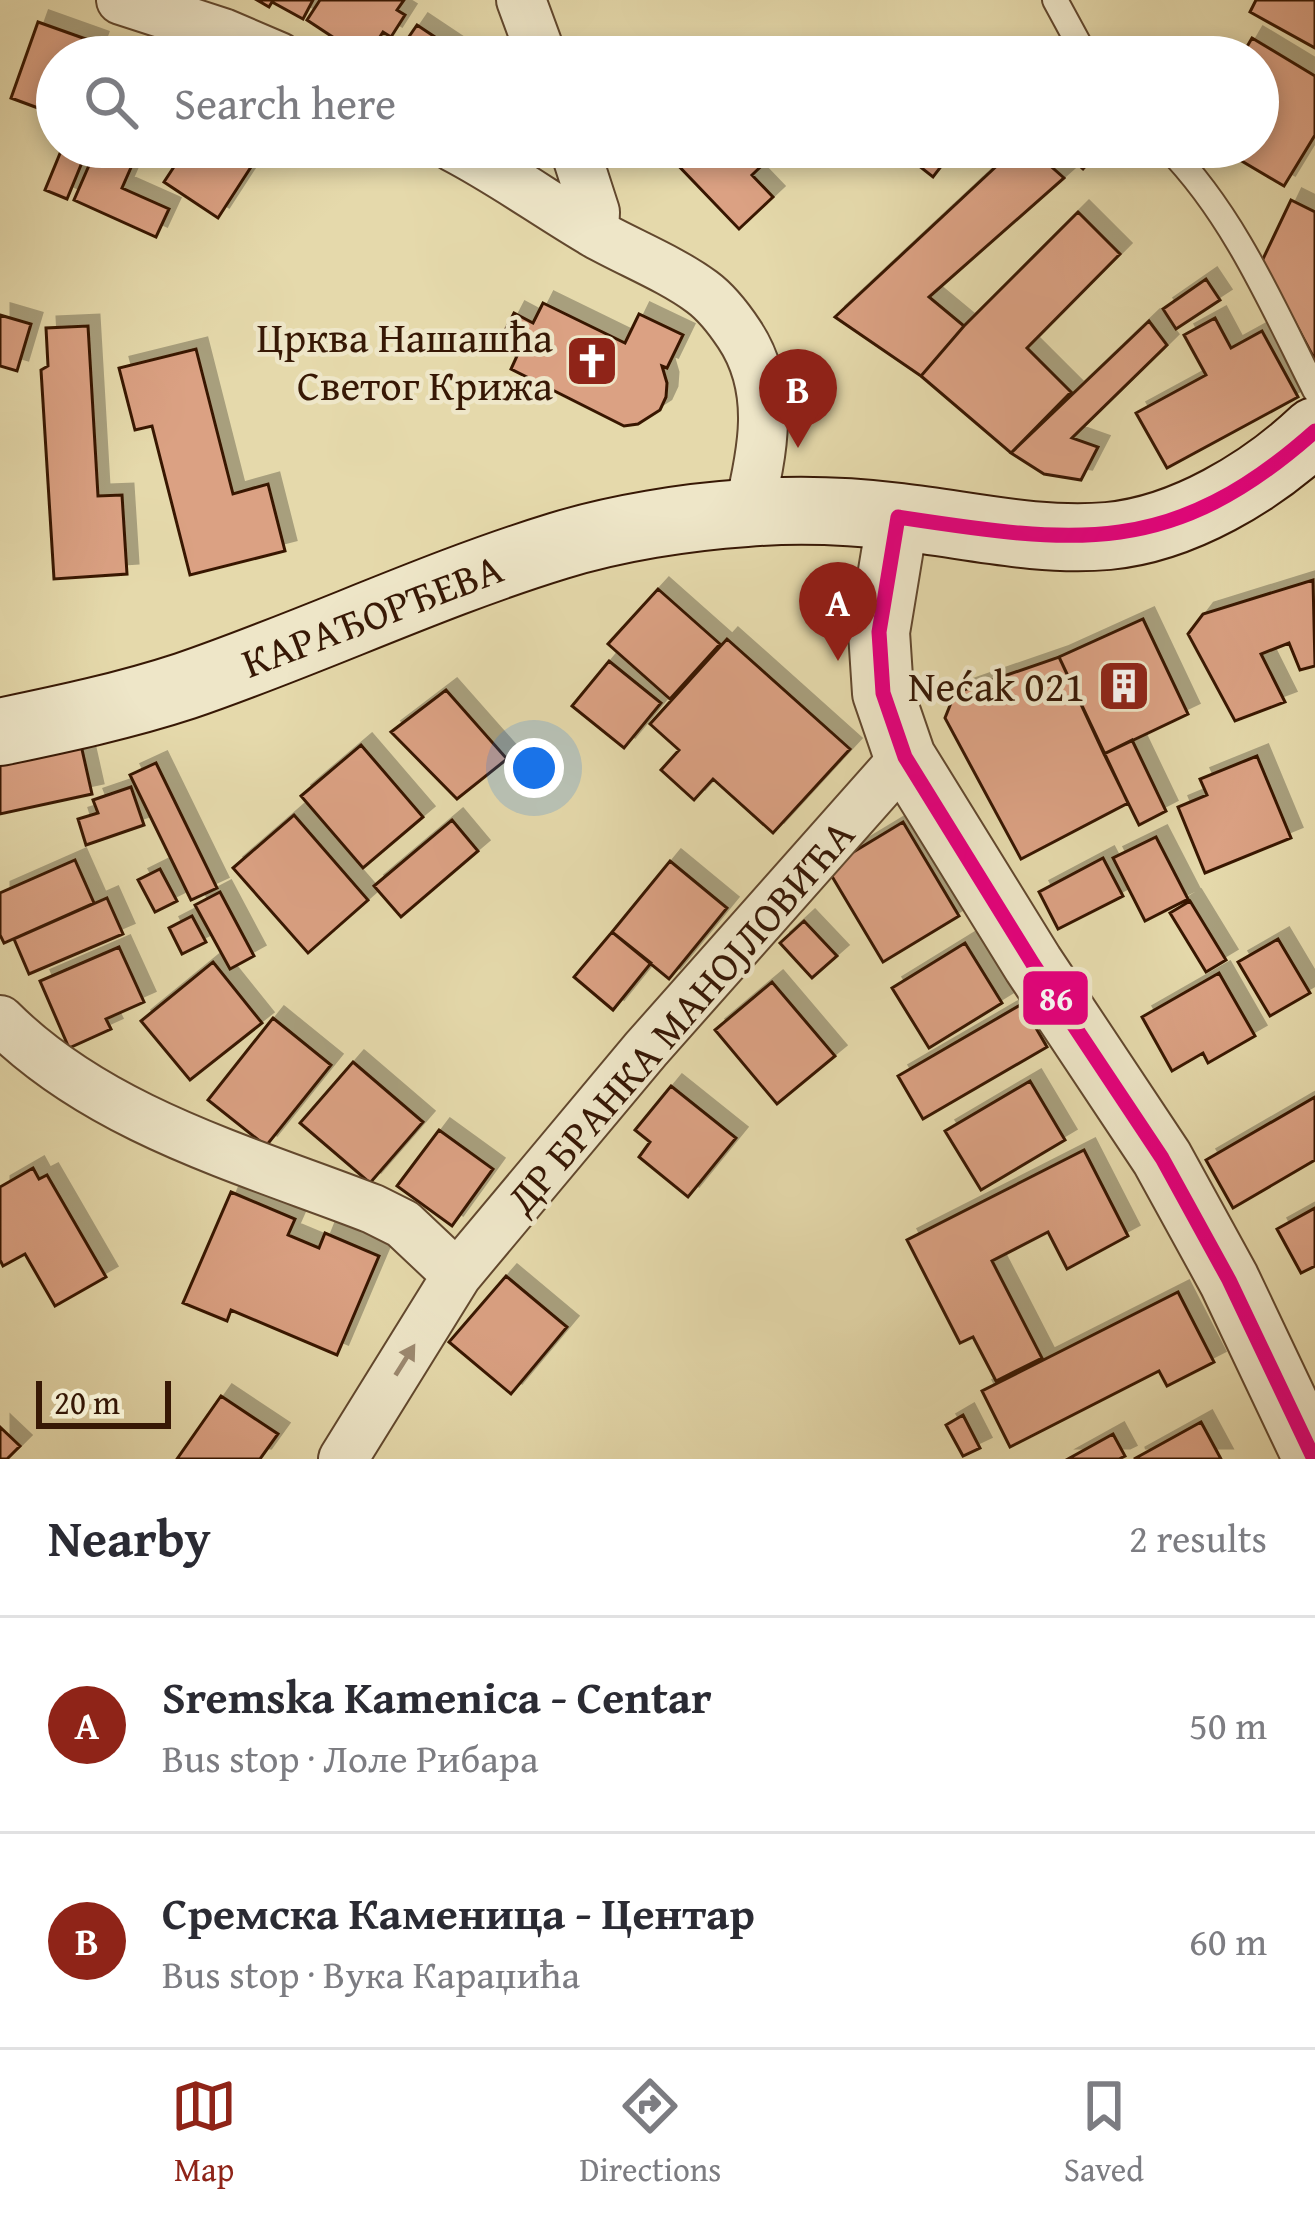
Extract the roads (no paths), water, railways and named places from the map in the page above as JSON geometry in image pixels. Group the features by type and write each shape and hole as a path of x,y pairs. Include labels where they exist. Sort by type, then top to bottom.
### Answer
{"main road":[{"name":"КАРАЂОРЂЕВА","path":"0,732 183,686 562,544 748,513 898,517 1046,536 1108,536 1178,518 1274,466 1315,431"}],"street":[{"path":"122,0 230,36"},
{"path":"521,0 534,36"},
{"path":"492,168 703,292 727,316 758,371 764,409 760,462 748,513"},
{"path":"581,168 595,212 594,232"},
{"path":"898,517 879,632 883,693 905,757 1033,964 1162,1158 1228,1280 1314,1459"},
{"name":"ДР БРАНКА МАНОЈЛОВИЋА","path":"343,1459 457,1275 646,1049 905,757"},
{"path":"0,1020 31,1050 110,1101 170,1131 373,1208 403,1224 457,1275"}],"lane":[{"path":"1055,0 1074,36"},
{"path":"1188,168 1240,245 1315,391"}],"place":[{"name":"Црква Нашашћа Светог Крижа","path":"592,361"},
{"name":"Сремска Каменица - Центар","path":"798,448"},
{"name":"Sremska Kamenica - Centar","path":"838,661"},
{"name":"Nećak 021","path":"1124,686"}]}
